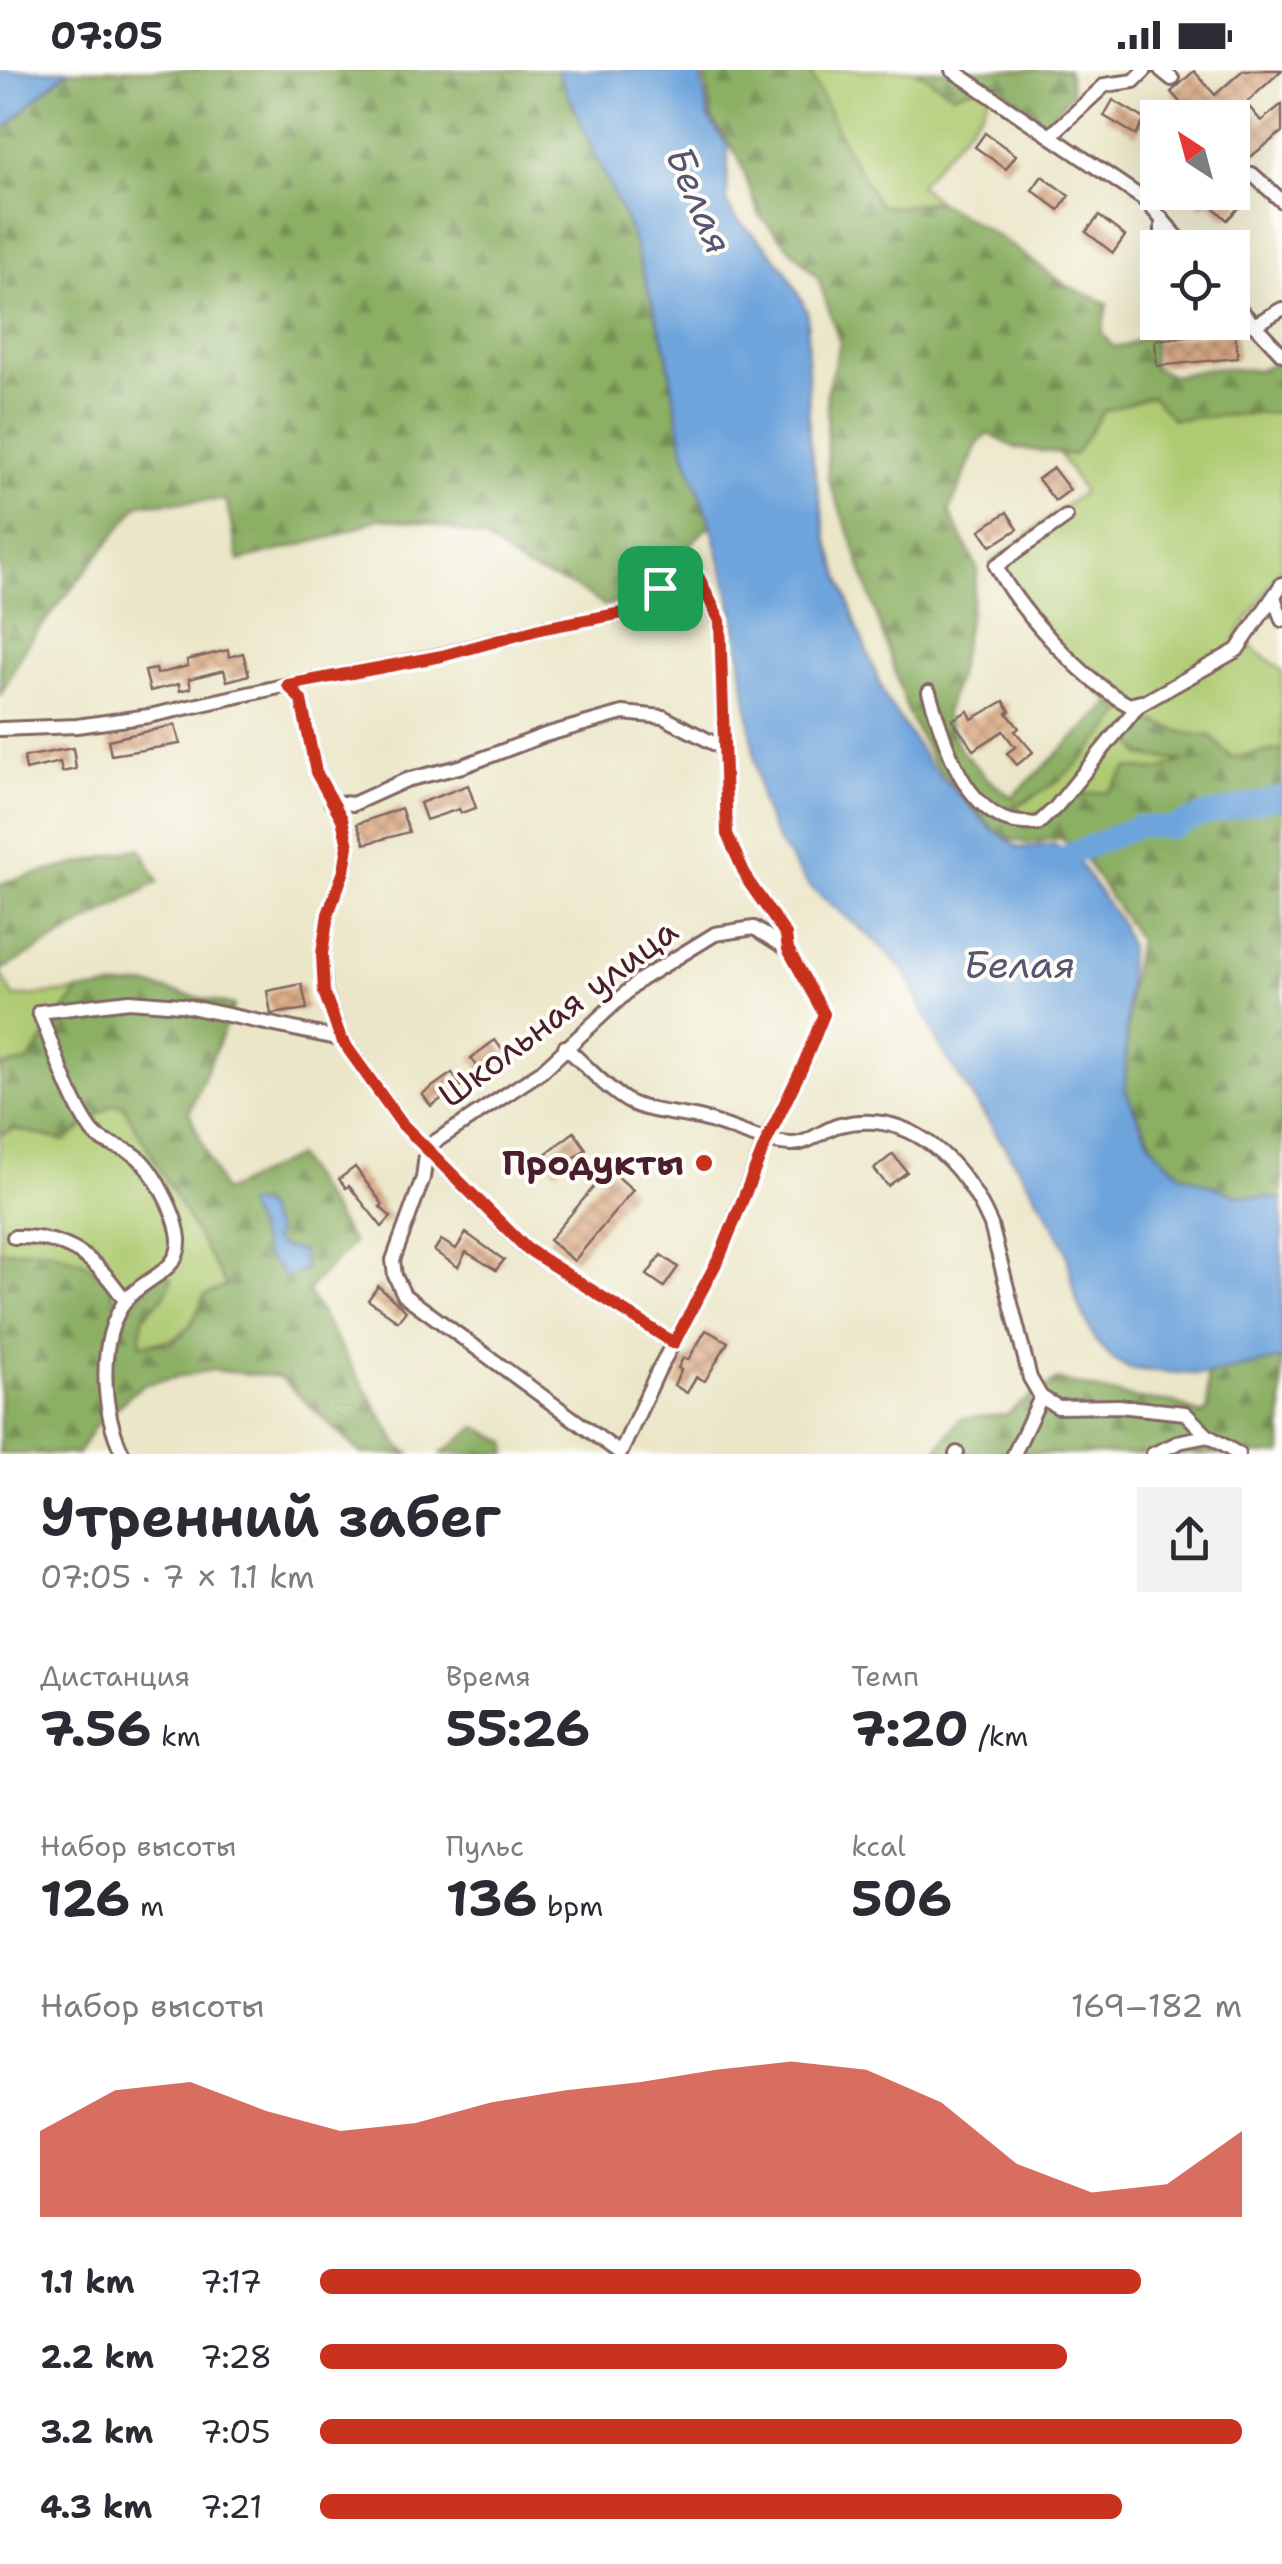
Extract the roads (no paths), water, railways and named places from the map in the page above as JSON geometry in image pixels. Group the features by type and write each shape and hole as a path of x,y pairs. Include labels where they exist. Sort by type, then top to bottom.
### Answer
{"street":[{"path":"952,70 1146,200 1171,230"},
{"path":"1050,136 1105,86 1134,82 1145,70"},
{"path":"1252,174 1282,201"},
{"path":"1162,219 1162,230"},
{"path":"1282,309 1252,323 1282,354"},
{"path":"1066,517 996,566 1008,590 1034,620 1107,693 1128,705 1150,699"},
{"path":"0,729 76,726 149,716 442,656 544,628 638,610 653,601 667,574 680,567 699,578 720,621 727,834 748,881 786,935 788,949 824,1014 720,1256 620,1453 404,1295 393,1260 423,1178 427,1147"},
{"path":"929,692 948,754 986,808 1000,818 1038,824 1056,808 1128,716 1150,699 1237,650 1282,584"},
{"path":"1274,597 1282,620"},
{"path":"288,685 301,700 316,772 342,819 348,846 344,871 328,914 322,954 324,992 341,1039 402,1124 526,1248 674,1343"},
{"path":"331,802 353,804 406,780 463,766 545,735 623,713 663,717 725,748"},
{"name":"Школьная улица","path":"427,1147 542,1071 640,980 715,934 754,928 788,949"},
{"path":"123,1454 112,1426 104,1355 125,1301 172,1262 180,1244 176,1224 148,1166 136,1155 94,1134 38,1012 129,1001 181,1005 341,1039"},
{"path":"565,1047 630,1102 706,1119 766,1142 798,1144 831,1128 867,1120 916,1132 934,1147 982,1204 991,1225 1030,1378 1040,1398 1058,1407 1119,1406 1184,1412 1208,1436 1238,1454"},
{"path":"14,1237 52,1241 77,1251 98,1264 125,1301"},
{"path":"1014,1454 1040,1398"},
{"path":"1153,1454 1182,1441 1208,1436"}],"water":[{"path":"0,70 69,70 0,134"},
{"name":"Белая","path":"557,70 700,70 709,118 728,146 727,204 735,218 786,271 807,311 809,438 827,539 886,699 930,765 990,827 1019,848 1054,844 1079,863 1120,922 1129,946 1125,1090 1148,1139 1181,1174 1239,1196 1282,1199 1282,1359 1207,1375 1130,1369 1096,1342 1077,1302 1066,1250 1045,1209 942,1050 903,969 809,886 777,841 761,801 734,613 711,524 684,451 665,344 630,230"},
{"path":"246,1205 263,1206 276,1232 273,1240 302,1251 305,1270 285,1277 266,1256"}],"waterway":[{"name":"Белая","path":"1043,866 1138,826 1171,828 1201,816 1282,797"}],"place":[{"name":"Продукты","path":"704,1163"}]}
